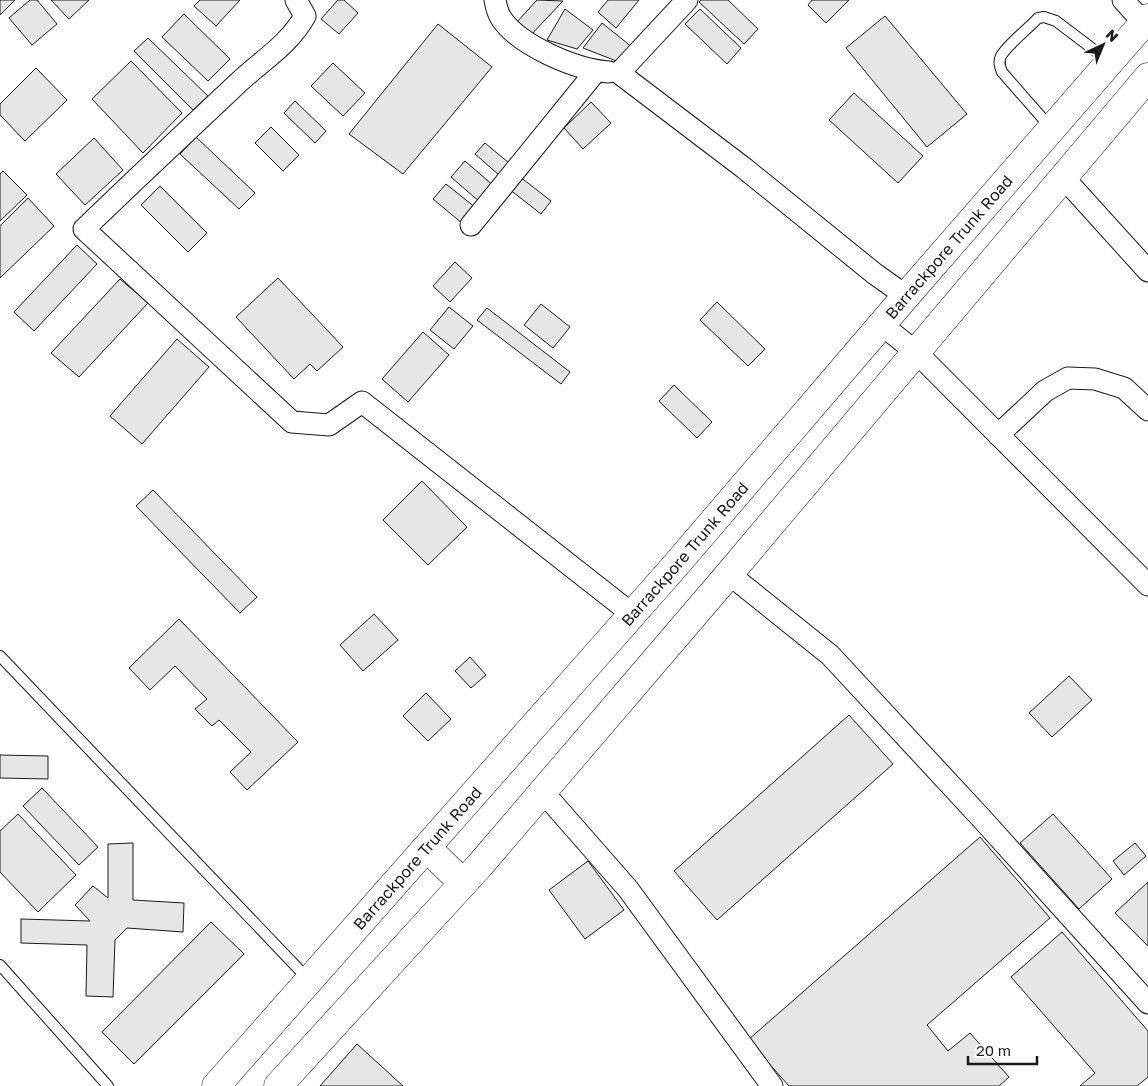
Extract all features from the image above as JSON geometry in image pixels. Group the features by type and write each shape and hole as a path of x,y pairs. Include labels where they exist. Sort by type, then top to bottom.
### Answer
{"main road":[{"name":"Barrackpore Trunk Road","path":"216,1086 632,614 1146,21"},
{"path":"278,1086 463,883 543,792 1148,77"},
{"path":"426,848 463,883"}],"street":[{"path":"296,0 305,16 288,41 241,80 84,229 292,422 329,425 362,402 632,614"},
{"path":"495,0 500,17 511,30 535,47 559,60 596,71 619,73 744,168 906,296"},
{"path":"619,73 687,0"},
{"path":"1123,0 1146,21"},
{"path":"470,225 596,71"},
{"path":"1063,177 1148,271"},
{"path":"882,324 916,352 1148,585"},
{"path":"998,435 1045,391 1068,378 1095,379 1124,388 1148,410"},
{"path":"729,574 830,654 1148,1003"},
{"path":"543,792 628,889 763,1083"}],"lane":[{"path":"1052,129 1002,72 999,66 1000,57 1038,18 1044,17 1056,21 1110,62"},
{"path":"1,659 310,981"},
{"path":"0,965 108,1086"}],"building":[{"path":"0,0 15,0 0,15"},
{"path":"30,0 37,0 57,24 32,45 9,18"},
{"path":"51,0 89,0 69,19"},
{"path":"200,0 240,0 216,26 194,6"},
{"path":"338,0 344,0 358,13 339,34 321,19"},
{"path":"537,0 563,1 530,36 516,23"},
{"path":"608,0 639,0 616,28 598,12"},
{"path":"701,0 728,0 758,29 744,44 699,2"},
{"path":"812,0 849,0 826,23 808,5"},
{"path":"565,9 593,30 577,49 547,40"},
{"path":"700,9 741,48 727,64 685,24"},
{"path":"184,14 230,59 208,81 162,37"},
{"path":"885,16 967,114 927,147 846,48"},
{"path":"602,23 632,47 619,62 583,48"},
{"path":"438,24 492,67 403,174 349,134"},
{"path":"148,38 208,96 193,110 134,51"},
{"path":"131,61 182,113 143,153 92,99"},
{"path":"333,63 365,93 343,116 311,86"},
{"path":"36,68 67,100 25,141 0,115 0,104"},
{"path":"854,93 923,156 898,183 829,120"},
{"path":"295,101 326,131 315,143 284,113"},
{"path":"591,102 611,123 583,149 564,128"},
{"path":"271,127 299,155 283,171 255,143"},
{"path":"196,137 255,193 239,209 180,154"},
{"path":"94,138 123,170 85,205 56,174"},
{"path":"485,143 509,163 499,175 475,154"},
{"path":"465,161 495,187 481,203 451,177"},
{"path":"3,171 27,195 0,221 0,174"},
{"path":"519,176 551,201 541,214 509,189"},
{"path":"446,184 476,208 463,224 433,199"},
{"path":"160,186 207,233 188,252 141,205"},
{"path":"28,198 54,226 0,278 0,226"},
{"path":"77,245 97,264 34,331 14,312"},
{"path":"455,262 472,278 450,302 433,286"},
{"path":"278,278 343,347 317,371 310,364 294,379 236,317"},
{"path":"120,279 148,303 79,377 51,353"},
{"path":"717,302 765,349 748,366 700,320"},
{"path":"541,304 570,327 553,348 524,325"},
{"path":"449,307 473,326 454,349 430,330"},
{"path":"487,308 570,372 561,384 477,320"},
{"path":"423,332 449,355 408,402 382,379"},
{"path":"177,339 209,367 142,444 110,416"},
{"path":"674,385 712,422 697,438 659,401"},
{"path":"422,481 467,527 428,565 383,520"},
{"path":"153,490 257,597 240,613 136,506"},
{"path":"374,614 398,640 363,671 340,645"},
{"path":"179,619 298,742 247,790 230,772 251,752 219,720 212,726 195,709 207,699 175,666 150,690 129,668"},
{"path":"470,657 486,675 471,688 455,671"},
{"path":"1069,676 1092,700 1052,737 1029,713"},
{"path":"426,693 451,719 428,741 403,716"},
{"path":"849,715 893,764 717,920 674,871"},
{"path":"0,755 48,756 48,779 0,778"},
{"path":"42,788 98,847 79,865 23,806"},
{"path":"18,814 76,875 38,912 0,872 0,831"},
{"path":"1053,814 1112,879 1079,909 1020,843"},
{"path":"980,837 1050,918 927,1025 948,1051 970,1033 1009,1077 999,1086 789,1086 748,1040"},
{"path":"133,843 133,900 184,903 183,932 127,928 115,940 113,997 86,996 87,945 21,943 21,919 90,921 75,905 93,886 108,898 108,844"},
{"path":"1135,843 1146,856 1124,875 1113,861"},
{"path":"588,861 624,910 585,939 549,890"},
{"path":"1148,882 1148,946 1115,913"},
{"path":"211,922 244,954 134,1064 102,1032"},
{"path":"1062,932 1148,1031 1148,1077 1137,1086 1080,1086 1095,1073 1011,977"},
{"path":"357,1044 403,1086 320,1086"}]}
